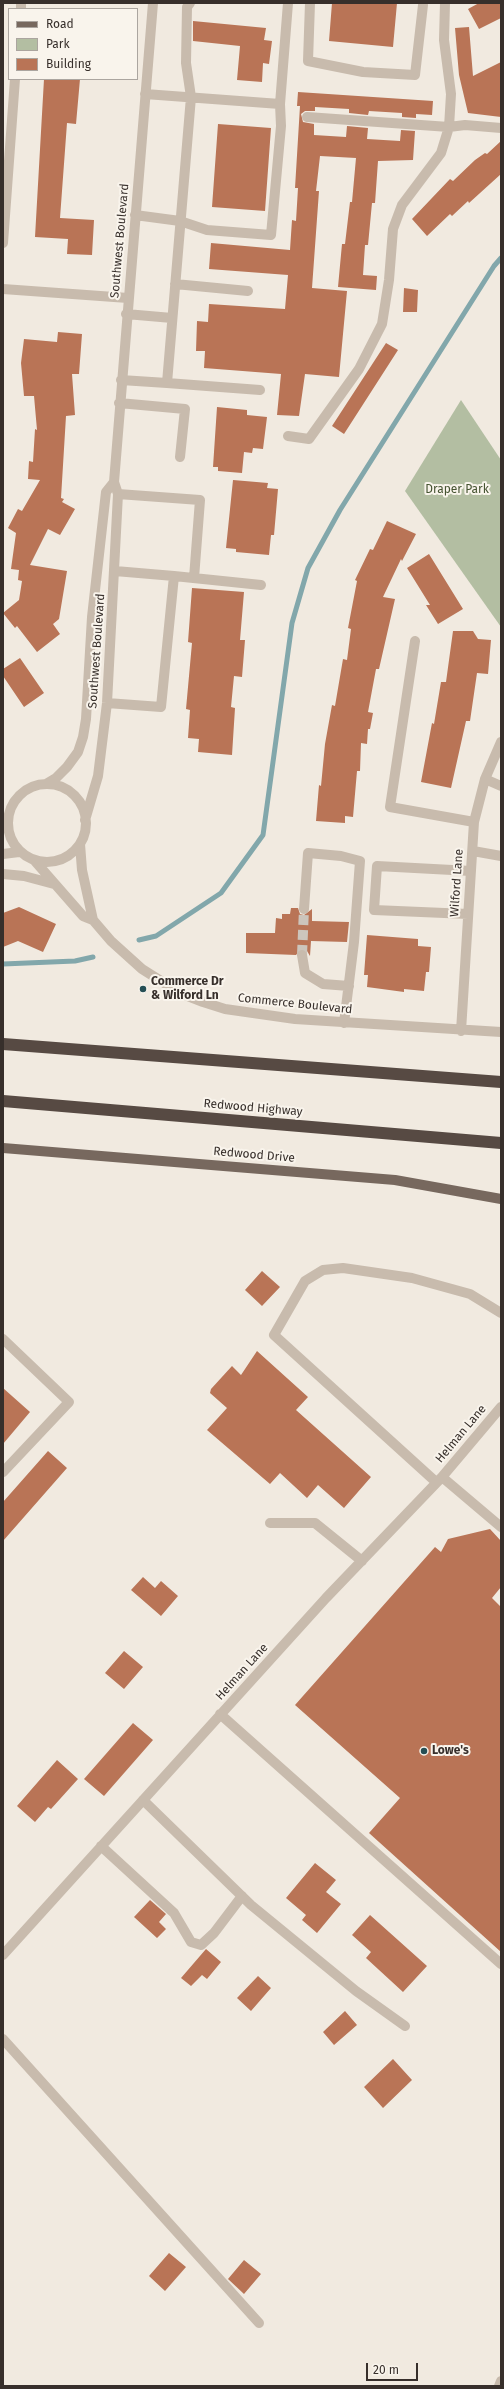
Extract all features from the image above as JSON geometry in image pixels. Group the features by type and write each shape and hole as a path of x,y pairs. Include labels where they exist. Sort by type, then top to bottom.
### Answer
{"highway":[{"path":"3,1044 501,1082"},
{"name":"Redwood Highway","path":"3,1101 501,1143"},
{"path":"462,1140 501,1147"}],"main road":[{"name":"Redwood Drive","path":"3,1148 395,1180 501,1199"}],"street":[{"name":"Southwest Boulevard","path":"85,820 98,776 107,703 115,571 118,494 114,482 119,404 153,3"},
{"path":"167,383 191,97 186,63 187,7 190,3"},
{"path":"135,216 180,221 208,230 272,235 281,126 280,104 288,3"},
{"path":"310,3 308,61 363,72 415,76 423,5"},
{"path":"288,436 309,439 359,369 382,324 389,280 393,229 402,205 440,153 449,127 451,94 444,40 445,3"},
{"path":"3,243 15,80"},
{"path":"145,94 280,104"},
{"path":"307,117 449,127 465,126 501,128"},
{"path":"175,284 248,291"},
{"path":"3,289 128,298"},
{"path":"126,314 172,318"},
{"path":"121,380 260,390"},
{"path":"119,404 185,408 180,457"},
{"name":"Southwest Boulevard","path":"46,784 56,778 67,767 78,752 83,737 86,719 92,616 106,492 114,482"},
{"path":"118,494 200,500 194,578"},
{"path":"115,571 261,585"},
{"path":"107,703 161,707 174,576"},
{"path":"415,641 390,807 474,822"},
{"name":"Wilford Lane","path":"461,1031 474,822 485,779 501,742"},
{"path":"485,779 501,786"},
{"name":"Commerce Boulevard","path":"80,844 68,858 59,862 50,863 34,860 19,852 10,840 7,812 28,788 46,784 66,789 75,795 84,809 85,820 80,844 83,877 93,920 111,941 153,978 180,993 225,1009 295,1019 461,1031 501,1032"},
{"path":"473,851 501,856"},
{"path":"3,854 19,852"},
{"path":"304,909 308,853 341,856 360,861 354,942 344,1023"},
{"name":"Commerce Boulevard","path":"34,860 82,916 93,920"},
{"path":"468,914 374,910 378,866 471,871"},
{"path":"3,874 24,876 54,884"},
{"path":"302,955 305,973 323,984 349,986"},
{"path":"501,1313 470,1294 420,1280 343,1268 323,1270 305,1281 274,1335 439,1480 501,1527"},
{"path":"3,1339 69,1402 3,1472"},
{"name":"Helman Lane","path":"3,1955 220,1714 439,1480 501,1407"},
{"path":"270,1523 314,1523 362,1561"},
{"path":"220,1714 501,1964"},
{"path":"143,1800 242,1896 356,1991 405,2026"},
{"path":"101,1846 174,1913 191,1942 201,1945 214,1933 242,1896"},
{"path":"3,2038 259,2323"},
{"path":"499,2386 501,2381"}],"green space":[{"name":"Draper Park","path":"461,400 501,460 501,627 405,491"}],"building":[{"path":"332,3 397,3 393,47 329,41"},
{"path":"479,3 501,3 501,18 479,29 468,9"},
{"path":"193,21 266,28 264,40 272,41 269,64 263,63 262,82 237,80 240,46 193,41"},
{"path":"469,27 473,76 501,62 501,117 468,113 459,75 455,28"},
{"path":"44,80 80,80 76,124 67,123 60,218 94,220 92,255 67,254 68,239 35,237"},
{"path":"298,92 433,101 432,115 416,114 416,118 402,117 402,113 369,111 368,115 349,113 349,109 315,107 315,111 305,111 301,114 303,122 314,124 314,135 346,137 347,126 368,128 367,139 400,141 401,130 415,131 413,160 378,161 375,203 372,203 368,245 365,245 363,275 377,276 376,290 338,287 342,244 345,244 350,202 352,202 356,158 320,156 316,191 319,191 312,288 347,291 339,377 305,374 299,416 277,415 281,374 204,368 205,351 196,351 197,321 208,322 209,304 285,309 288,275 209,269 211,243 290,250 292,220 296,221 298,188 295,188 300,106 297,106"},
{"path":"218,124 271,128 265,211 212,207"},
{"path":"501,141 501,174 469,203 468,201 452,216 450,214 427,236 412,219 450,179 453,181 475,160 485,153 487,154"},
{"path":"404,288 418,290 417,312 403,312"},
{"path":"58,332 82,334 79,374 72,374 75,415 66,416 61,498 64,499 62,502 75,509 60,535 48,529 30,565 67,571 59,619 53,624 60,634 37,652 17,626 15,628 3,613 19,600 22,581 18,580 19,570 11,569 16,533 8,528 18,509 22,511 40,480 28,479 29,461 33,462 35,429 37,430 34,396 24,396 21,363 24,339 57,342"},
{"path":"386,343 398,350 344,434 332,426"},
{"path":"217,407 247,410 247,415 267,417 263,449 253,448 252,453 244,452 242,473 218,471 218,467 213,467"},
{"path":"233,480 268,483 267,488 278,489 274,535 271,535 269,555 236,552 236,549 226,548"},
{"path":"387,521 416,534 402,561 401,559 383,597 395,599 379,669 376,669 368,712 373,713 370,729 368,729 367,744 361,743 360,771 357,771 353,817 345,816 345,823 316,821 319,785 321,786 325,744 332,705 335,706 343,659 347,660 351,629 348,628 357,581 355,580 370,549 373,550"},
{"path":"429,554 463,609 438,624 426,605 430,605 407,568"},
{"path":"192,588 244,592 240,640 245,640 242,677 234,676 231,707 235,708 232,755 198,752 199,739 188,738 190,710 186,709 192,643 188,642"},
{"path":"453,631 473,631 478,639 491,640 488,674 477,673 470,721 466,721 451,788 421,782 432,723 434,724 441,682 446,682"},
{"path":"20,658 44,693 24,707 3,676 3,669"},
{"path":"19,907 56,924 43,952 18,941 3,947 3,913"},
{"path":"291,908 298,908 300,914 304,915 312,909 312,921 349,922 347,942 311,941 310,956 307,951 301,949 296,955 246,953 246,933 275,933 276,918 282,919 282,914 290,914"},
{"path":"367,935 418,939 418,946 431,947 429,972 426,972 424,991 404,989 404,992 367,987 368,975 364,975"},
{"path":"262,1271 280,1287 262,1306 245,1290"},
{"path":"257,1351 308,1397 296,1410 371,1477 344,1508 318,1485 307,1498 280,1473 270,1484 207,1430 227,1408 210,1393 211,1389 232,1366 241,1375"},
{"path":"3,1388 30,1412 3,1444"},
{"path":"48,1451 67,1468 3,1541 3,1502"},
{"name":"Lowe's","path":"490,1529 501,1541 501,1587 492,1598 501,1607 501,1952 369,1833 400,1798 295,1705 435,1547 441,1552 448,1539"},
{"path":"143,1577 155,1588 161,1581 178,1596 161,1616 131,1590"},
{"path":"124,1651 143,1667 124,1689 105,1673"},
{"path":"133,1723 153,1740 104,1796 84,1779"},
{"path":"57,1760 78,1779 51,1809 48,1807 35,1822 17,1806"},
{"path":"315,1863 336,1880 326,1892 341,1904 317,1933 302,1920 306,1915 286,1898"},
{"path":"150,1900 166,1914 159,1922 166,1929 157,1938 134,1917"},
{"path":"370,1915 427,1966 403,1992 366,1958 371,1952 352,1935"},
{"path":"206,1949 221,1962 207,1979 202,1975 191,1986 181,1978"},
{"path":"258,1976 271,1988 251,2011 237,1998"},
{"path":"345,2011 357,2025 334,2045 323,2032"},
{"path":"393,2059 412,2080 383,2108 364,2087"},
{"path":"169,2253 186,2267 165,2291 149,2276"},
{"path":"244,2260 261,2274 244,2294 228,2279"}],"waterway":[{"path":"139,940 156,936 221,893 263,835 292,623 308,568 340,510 494,266 501,258"},
{"path":"3,964 75,961 93,957"}],"tunnel":[{"path":"302,955 304,909"}],"place":[{"name":"Commerce Dr & Wilford Ln","path":"143,989"},
{"name":"Lowe's","path":"424,1751"}]}
